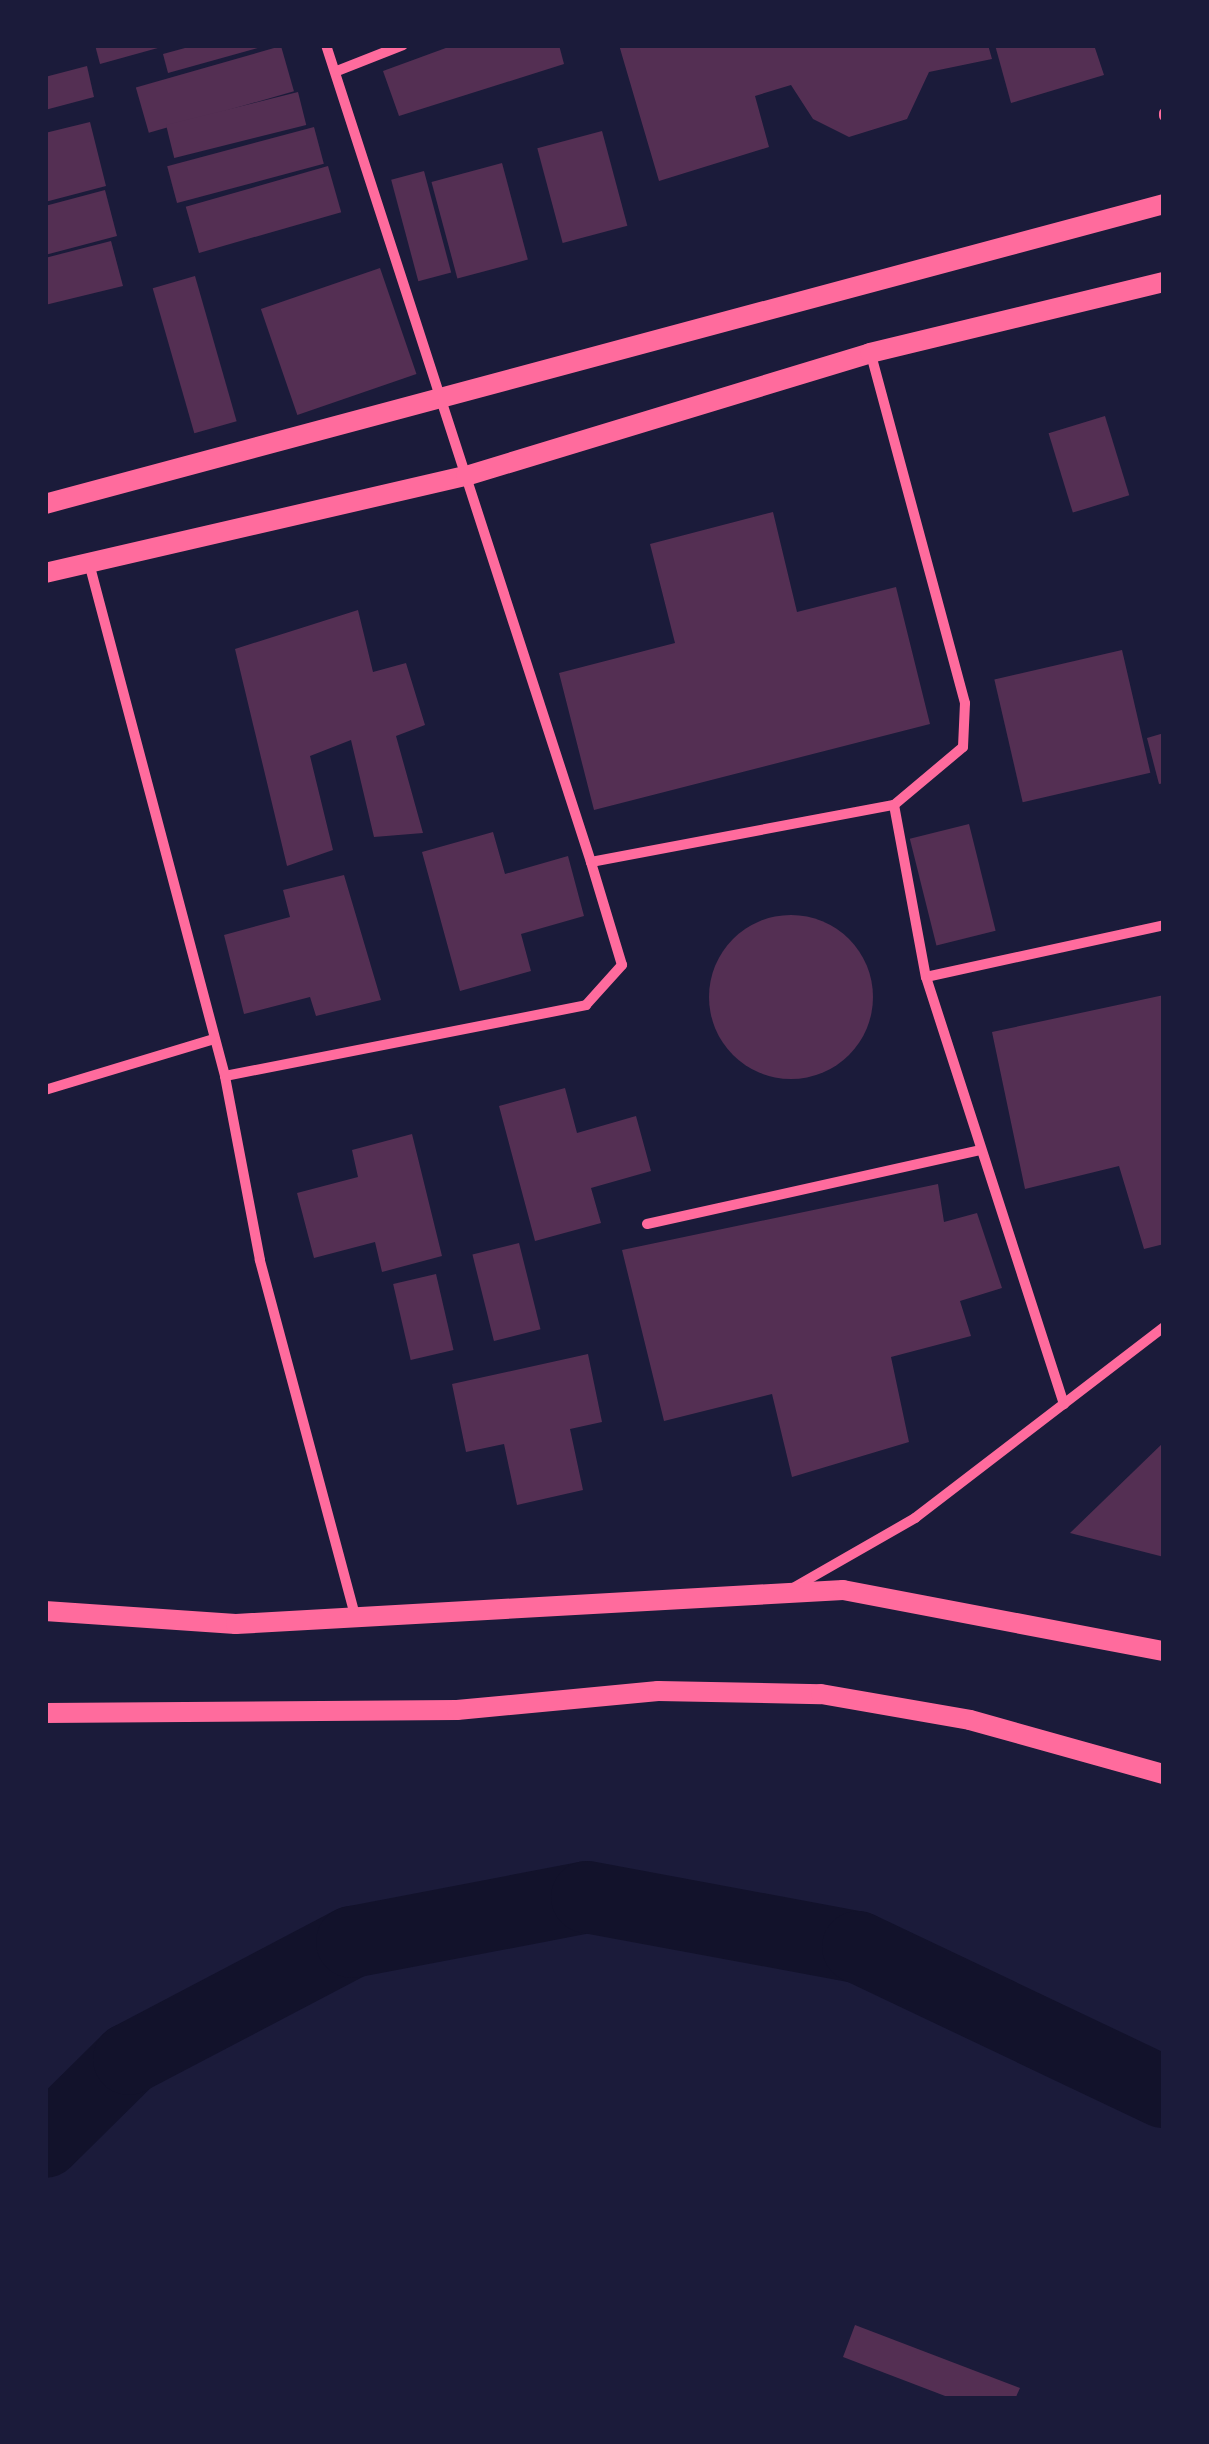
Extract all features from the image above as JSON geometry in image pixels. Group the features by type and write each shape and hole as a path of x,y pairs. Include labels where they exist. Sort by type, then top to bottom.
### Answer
{"main road":[{"path":"45,504 439,393 1164,204"},
{"path":"45,574 466,476 870,353 1164,282"},
{"path":"45,1611 236,1624 843,1590 917,1600 1164,1651"},
{"path":"45,1712 457,1710 658,1691 821,1694 970,1720 1164,1774"}],"street":[{"path":"225,1076 586,1005 622,965 326,45"},
{"path":"337,72 404,45"},
{"path":"591,862 894,804 963,747 970,728 870,353"},
{"path":"88,562 225,1076 260,1260 356,1620"},
{"path":"894,804 926,977 1064,1404"},
{"path":"926,977 1164,925"},
{"path":"45,1090 214,1039"},
{"path":"646,1224 980,1150"},
{"path":"780,1595 915,1518 1164,1327"}],"building":[{"path":"95,45 165,45 165,46 100,64"},
{"path":"196,45 265,46 168,73 163,54"},
{"path":"454,45 559,45 564,64 399,116 383,71"},
{"path":"619,45 988,45 992,59 929,72 907,119 849,137 813,119 791,85 755,96 769,147 659,181"},
{"path":"995,45 1094,45 1104,75 1011,103"},
{"path":"281,46 294,91 149,133 136,88"},
{"path":"87,66 94,97 45,110 45,77"},
{"path":"298,92 306,125 174,158 166,125"},
{"path":"90,122 106,186 45,202 45,133"},
{"path":"314,127 324,164 177,203 167,166"},
{"path":"602,131 627,226 563,243 537,148"},
{"path":"502,163 528,260 457,278 431,182"},
{"path":"328,166 341,212 199,253 186,207"},
{"path":"424,171 451,272 418,281 391,180"},
{"path":"105,190 117,236 45,255 45,206"},
{"path":"111,241 123,286 45,305 45,258"},
{"path":"380,268 416,374 297,415 261,309"},
{"path":"195,276 237,421 194,433 153,288"},
{"path":"1105,416 1129,495 1073,513 1049,433"},
{"path":"773,512 797,612 896,587 930,724 594,810 559,673 675,643 650,544"},
{"path":"358,610 373,672 406,663 425,725 396,736 423,833 374,837 351,740 310,756 333,850 287,866 235,649"},
{"path":"1122,650 1150,773 1023,802 994,679"},
{"path":"1164,733 1164,783 1159,784 1147,738"},
{"path":"969,824 996,931 936,945 910,839"},
{"path":"493,832 505,874 568,856 584,916 521,934 531,971 460,991 422,852"},
{"path":"344,875 381,1000 316,1016 310,997 244,1014 224,935 290,917 283,890"},
{"path":"791,915 822,922 849,939 866,966 873,997 866,1028 849,1055 822,1072 791,1079 760,1072 733,1055 716,1028 709,997 716,966 733,939 760,922"},
{"path":"1164,995 1164,1244 1144,1249 1119,1166 1025,1189 992,1032"},
{"path":"565,1088 577,1133 636,1116 651,1171 591,1188 601,1223 535,1241 499,1106"},
{"path":"412,1134 442,1256 382,1272 375,1242 314,1258 297,1193 358,1177 352,1150"},
{"path":"938,1184 944,1222 977,1213 1002,1288 960,1301 971,1336 891,1357 909,1442 792,1477 772,1394 664,1421 622,1250"},
{"path":"519,1243 541,1329 494,1341 472,1255"},
{"path":"436,1274 454,1350 411,1360 393,1284"},
{"path":"588,1354 602,1422 570,1429 583,1490 517,1505 504,1444 466,1452 452,1384"},
{"path":"1164,1442 1164,1557 1070,1533"},
{"path":"855,2325 1020,2388 1015,2399 953,2399 843,2357"}],"waterway":[{"path":"45,2142 129,2059 352,1942 587,1897 858,1947 1164,2092"}]}
